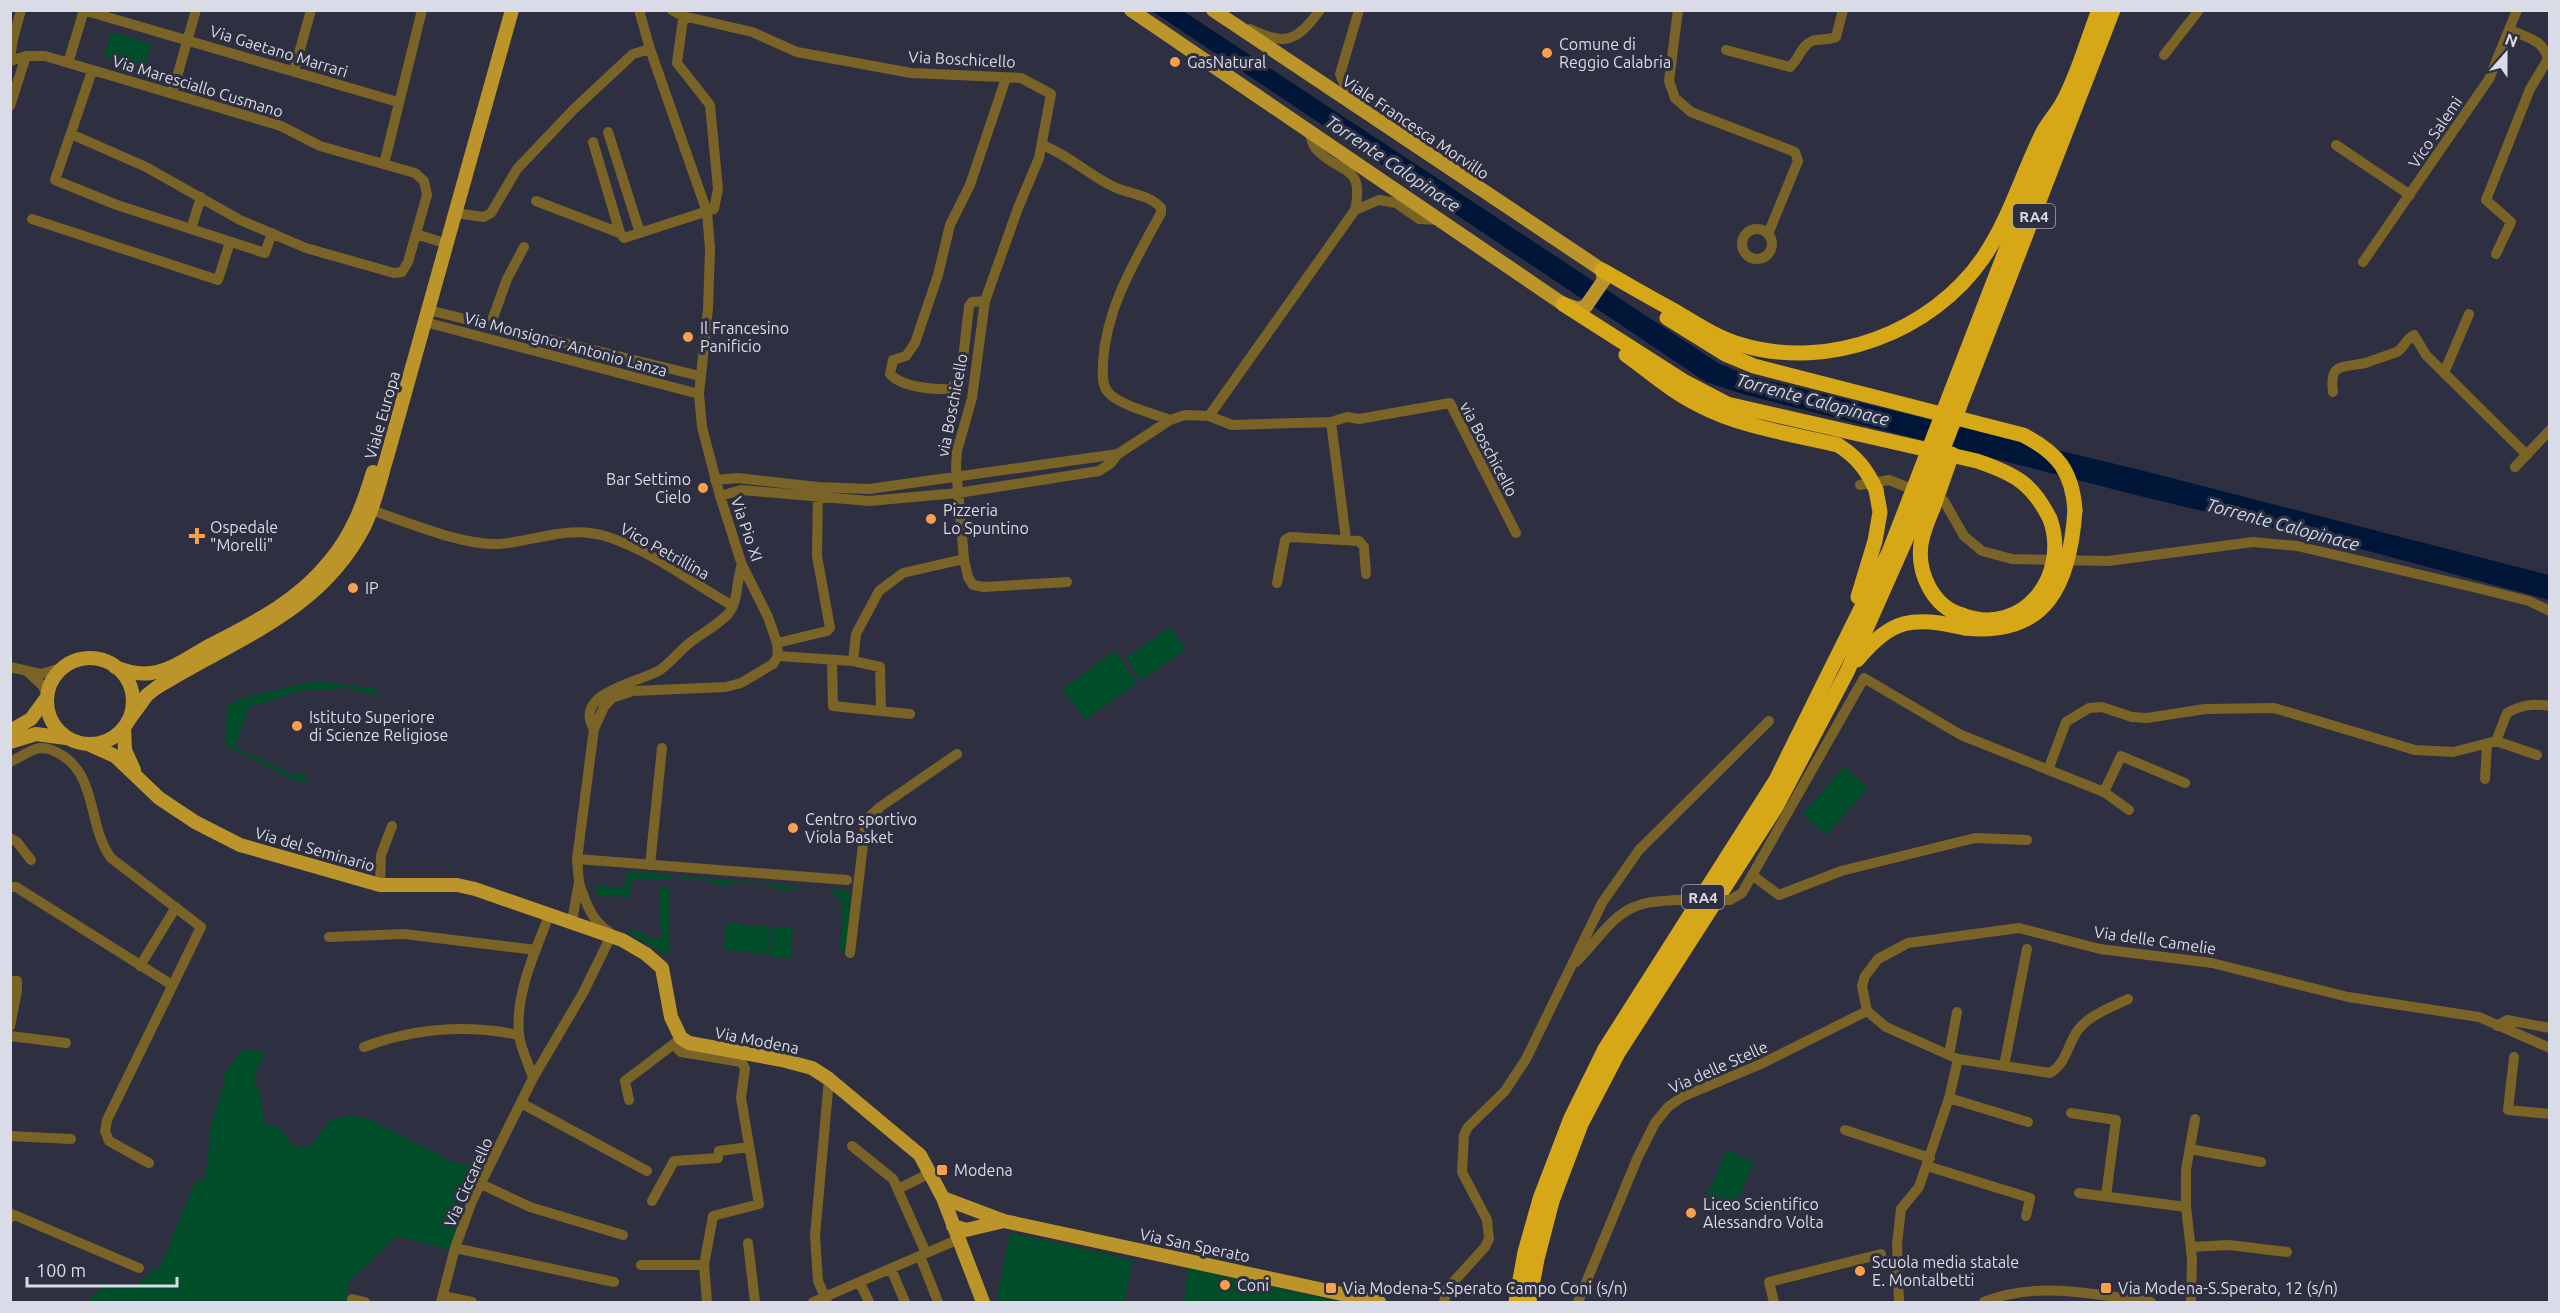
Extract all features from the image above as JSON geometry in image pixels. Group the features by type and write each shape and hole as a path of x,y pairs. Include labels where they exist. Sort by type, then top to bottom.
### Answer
{"highway":[{"name":"RA4","path":"1922,503 2098,10"},
{"name":"RA4","path":"1529,1302 1552,1201 1586,1114 1618,1053 1776,807 1840,670 1888,552 1922,503 2113,10"},
{"path":"1602,276 1727,340 1776,352 1822,351 1853,346 1890,334 1940,304 1966,280 1984,256 2007,214 2043,132 2064,100"},
{"path":"1602,276 1701,341 1754,366 2001,429 2023,435 2040,444 2056,458 2071,483 2075,510 2073,534 2064,574 2043,608 2021,623 1998,629 1963,622 1946,608 1936,599 1922,567 1922,503"},
{"path":"1563,304 1586,327 1679,394 1700,406 1733,419 1838,445 1851,453 1863,465 1876,490 1880,512 1875,541 1862,587 1841,637 1840,670"},
{"path":"1563,304 1685,382 1727,404 1977,461 2005,470 2027,484 2040,498 2056,534 2052,572 2032,601 2023,609 2008,617 1990,620 1934,621 1897,625 1840,670"},
{"name":"RA4","path":"1516,1302 1525,1252 1540,1199 1571,1118 1605,1049 1776,780 1840,670"}],"main road":[{"name":"Viale Europa","path":"116,667 133,673 148,674 172,666 284,605 308,585 340,548 356,521 366,495 503,10"},
{"name":"Viale Europa","path":"126,724 156,688 303,603 325,582 347,554 365,525 427,316 512,10"},
{"path":"1131,10 1443,220 1563,304 1578,309 1586,306 1602,276"},
{"name":"Viale Francesca Morvillo","path":"1217,13 1602,276"},
{"path":"10,731 31,719 61,668 74,661 88,658 103,660 116,667 130,686 133,698 126,724 125,750 138,777"},
{"path":"47,695 47,710 52,722 70,739"},
{"path":"10,742 19,737 36,734 88,744 102,742 114,736 126,724"},
{"name":"Via del Seminario","path":"88,744 115,756 159,798 195,822 240,845 380,885 457,885 475,889 572,921"},
{"path":"572,921 616,938 646,954 662,968 677,1041"},
{"name":"Via Modena","path":"677,1041 782,1060 812,1068 829,1079 920,1155 943,1198 983,1302"},
{"name":"Via San Sperato","path":"943,1198 1004,1221 1379,1302"},
{"path":"953,1226 973,1211"},
{"path":"953,1226 966,1230 1004,1221"},
{"path":"964,1255 979,1227"}],"street":[{"path":"10,106 26,56 10,59 21,10"},
{"path":"172,94 196,10"},
{"path":"294,71 310,10"},
{"path":"384,164 422,10"},
{"name":"Via Pio XI","path":"639,10 650,49 706,212 710,249 708,309 699,394 702,428 741,565 768,617 777,643 778,656"},
{"name":"Via Boschicello","path":"672,10 764,36 797,52 911,73 1021,78 1051,94 1042,145"},
{"path":"1217,13 1271,39 1279,40 1296,36 1305,30 1320,10"},
{"path":"1678,10 1669,81 1675,98 1691,112 1795,152 1798,161 1768,234"},
{"path":"1726,50 1790,67 1799,59 1802,49 1810,42 1825,41 1836,37 1843,10"},
{"path":"2164,55 2199,10"},
{"name":"Vico Salemi","path":"2363,262 2489,79 2517,10"},
{"path":"68,63 84,11"},
{"name":"Via Gaetano Marrari","path":"84,11 188,39 398,102"},
{"path":"1358,11 1340,74 1346,88 1378,122"},
{"path":"593,142 620,233 624,238 714,208 718,189 710,105 676,63 684,13"},
{"path":"2496,254 2511,222 2486,200 2530,89 2548,59 2546,50 2541,44 2510,30"},
{"path":"455,213 484,217 491,213 517,169 574,109 633,54 650,49"},
{"name":"Via Maresciallo Cusmano","path":"26,56 45,56 282,126 320,146 415,173 424,181 427,195 416,234"},
{"path":"92,70 55,180 117,206 265,253 272,233"},
{"path":"985,301 972,302 969,306 961,376 951,389 940,390 895,381 890,374 893,360 906,356 915,343 938,274 950,225 970,185 1006,78"},
{"path":"1209,416 1355,210 1358,194 1357,183 1350,173 1315,148 1309,131"},
{"path":"608,132 640,233"},
{"path":"71,134 146,166 240,220 306,248 394,273 402,272 408,262 416,234 438,241"},
{"path":"1042,145 1054,149 1109,184 1134,192 1161,208 1161,213 1121,288 1107,326 1103,383 1107,392 1119,400 1170,420"},
{"name":"via Boschicello","path":"1042,145 985,301 972,398 957,451 957,476 964,560 968,577 973,585 1067,582"},
{"path":"2336,145 2410,195"},
{"path":"191,229 201,197"},
{"path":"1355,210 1379,200 1396,203 1419,219 1443,220"},
{"path":"536,201 620,233"},
{"path":"32,219 218,280 230,242"},
{"path":"490,326 507,279 524,247"},
{"path":"2444,373 2469,314"},
{"name":"Via Monsignor Antonio Lanza","path":"427,316 490,326 700,376"},
{"name":"Via Monsignor Antonio Lanza","path":"427,316 699,394"},
{"path":"2332,392 2331,379 2336,369 2344,365 2366,363 2397,352 2414,335 2426,355 2527,455"},
{"name":"via Boschicello","path":"1170,420 1185,415 1209,416 1232,425 1331,422 1347,417 1359,418 1450,403 1516,533"},
{"path":"715,480 738,478 869,501 958,493 1099,471 1118,454 1170,420"},
{"path":"1331,422 1346,539"},
{"path":"2515,467 2550,430"},
{"path":"720,496 741,490 818,493 869,489 1118,454"},
{"path":"1860,485 1889,480 1944,501 1964,536 1982,551 2012,559 2108,561 2253,542 2297,546 2529,601 2550,611"},
{"path":"777,643 827,632 830,628 817,556 818,493"},
{"name":"Vico Petrillina","path":"371,510 467,541 498,544 568,531 607,536 641,551 733,606"},
{"path":"1277,583 1285,540 1290,537 1359,541 1364,547 1366,574"},
{"path":"853,661 856,634 879,591 903,573 964,560"},
{"path":"594,729 590,722 590,714 597,700 606,692 662,668 729,613 733,606 741,565"},
{"path":"616,938 597,924 589,910 579,882 577,859 594,729 604,707 612,698 633,691 726,687 741,683 765,670 778,656 853,661 880,667 881,710"},
{"path":"832,661 833,706 910,714"},
{"path":"10,667 28,672 50,673 61,668"},
{"path":"28,672 42,685 47,695"},
{"path":"1569,968 1611,924 1632,907 1676,900 1730,900 1742,893 1864,678 1961,735 2104,792 2129,810"},
{"path":"2485,778 2492,742 2507,713 2518,707 2534,704 2550,706"},
{"path":"2048,770 2066,722 2089,708 2102,707 2132,717 2147,718 2205,710 2274,708 2415,750 2452,752 2492,742 2537,755"},
{"path":"1444,1302 1448,1289 1485,1247 1489,1239 1487,1220 1462,1172 1461,1148 1468,1127 1505,1091 1526,1059 1602,903 1639,850 1769,721"},
{"path":"10,762 39,748 51,750 71,759 88,791 103,847 111,858 201,927 107,1120 105,1131 109,1141 148,1163"},
{"path":"650,866 662,748"},
{"path":"850,953 866,820 880,807 957,754"},
{"path":"2104,792 2121,756 2185,783"},
{"path":"380,885 381,855 392,826"},
{"path":"10,838 17,842 31,860"},
{"path":"1752,875 1779,895 1862,865 1975,838 2026,840"},
{"path":"577,859 847,880"},
{"path":"572,921 579,882"},
{"path":"10,887 16,887 172,986"},
{"path":"140,966 176,908"},
{"path":"533,1078 519,1035 521,1002 550,913"},
{"name":"Via delle Camelie","path":"1867,1011 1863,986 1864,976 1878,958 1908,943 2019,928 2100,949 2212,963 2348,998 2479,1017 2550,1048"},
{"path":"328,937 404,934 536,951"},
{"name":"Via Ciccarello","path":"442,1299 455,1248 481,1184 533,1078 616,938"},
{"path":"2004,1066 2026,949"},
{"path":"10,981 17,981 10,1026"},
{"path":"1867,1011 1886,1028 1954,1057 2050,1073 2060,1068 2079,1029 2096,1015 2128,999"},
{"name":"Via delle Stelle","path":"1580,1299 1637,1159 1655,1123 1668,1107 1682,1097 1770,1060 1867,1011"},
{"path":"1899,1302 1897,1244 1901,1209 1919,1187 1949,1098 1958,1012"},
{"path":"2497,1026 2506,1020 2550,1028"},
{"path":"364,1047 393,1036 449,1028 492,1029 519,1035"},
{"path":"10,1036 66,1043"},
{"path":"629,1100 626,1081 677,1041 681,1052 744,1064 741,1098 759,1204 713,1216 704,1264 707,1302"},
{"path":"2514,1057 2508,1110 2550,1114"},
{"path":"826,1300 818,1281 815,1236 829,1079"},
{"path":"1949,1098 2028,1122"},
{"path":"521,1103 647,1170"},
{"path":"2071,1113 2116,1120 2106,1196"},
{"path":"2191,1302 2191,1247 2186,1207 2186,1170 2195,1119"},
{"path":"1845,1130 2030,1198 2026,1216"},
{"path":"10,1136 71,1139"},
{"path":"852,1146 893,1179 923,1255 938,1302"},
{"path":"652,1201 674,1161 718,1158 719,1151 749,1147"},
{"path":"2190,1149 2261,1162"},
{"path":"898,1189 930,1173"},
{"path":"481,1184 530,1207 623,1235"},
{"path":"2079,1193 2186,1207"},
{"path":"10,1218 12,1214 139,1268"},
{"path":"813,1302 826,1300 959,1239"},
{"path":"748,1243 755,1302"},
{"path":"2191,1247 2229,1245 2287,1252"},
{"path":"455,1248 614,1282"},
{"path":"1774,1302 1768,1282 1881,1254"},
{"path":"641,1266 704,1264"},
{"path":"891,1269 905,1302"},
{"path":"860,1283 869,1302"},
{"path":"1984,1302 2004,1294 2052,1289 2151,1302"},
{"path":"352,1299 365,1302"},
{"path":"442,1299 472,1302"}],"green space":[{"path":"111,32 152,44 144,69 104,57"},
{"path":"1170,627 1186,649 1141,680 1126,658"},
{"path":"1115,651 1137,683 1085,720 1062,689"},
{"path":"314,681 378,689 376,695 342,687 330,690 306,689 249,707 235,747 293,775 303,774 310,781 297,781 226,746 227,707 239,699"},
{"path":"1844,767 1868,788 1826,835 1802,814"},
{"path":"627,871 672,875 671,879 632,879 629,897 595,895 596,885 624,888"},
{"path":"680,876 805,887 783,891 768,885 737,883 721,886 704,880 680,879"},
{"path":"669,887 669,954 664,954 628,933 630,929 655,940 661,937 659,888"},
{"path":"832,889 850,891 847,947 840,953 842,901 832,893"},
{"path":"726,923 771,927 769,954 724,950"},
{"path":"773,927 793,928 791,957 770,957"},
{"path":"242,1049 266,1053 253,1077 260,1092 265,1125 277,1126 293,1146 309,1147 329,1121 347,1115 368,1119 455,1163 468,1165 486,1154 485,1165 450,1250 397,1236 348,1283 348,1302 87,1302 104,1285 134,1287 142,1279 148,1277 153,1268 159,1269 195,1182 205,1179 211,1125 225,1080 222,1078"},
{"path":"1727,1150 1754,1162 1732,1212 1705,1200"},
{"path":"1010,1233 1133,1260 1124,1302 996,1300"},
{"name":"Coni","path":"1188,1268 1340,1302 1184,1302"}],"water":[{"name":"Torrente Calopinace","path":"1152,11 1183,11 1718,363 1749,376 2140,470 2549,575 2549,600 2376,553 2136,495 1746,395 1706,382"}],"place":[{"name":"Comune di Reggio Calabria","path":"1547,53"},
{"name":"GasNatural","path":"1175,62"},
{"name":"Il Francesino Panificio","path":"688,337"},
{"name":"Bar Settimo Cielo","path":"703,488"},
{"name":"Pizzeria Lo Spuntino","path":"931,519"},
{"name":"Ospedale \"Morelli\"","path":"197,536"},
{"name":"IP","path":"353,588"},
{"name":"Istituto Superiore di Scienze Religiose","path":"297,726"},
{"name":"Centro sportivo Viola Basket","path":"793,828"},
{"name":"Modena","path":"942,1170"},
{"name":"Liceo Scientifico Alessandro Volta","path":"1691,1213"},
{"name":"Scuola media statale E. Montalbetti","path":"1860,1271"},
{"name":"Coni","path":"1225,1285"},
{"name":"Via Modena-S.Sperato Campo Coni (s/n)","path":"1331,1288"},
{"name":"Via Modena-S.Sperato, 12 (s/n)","path":"2106,1288"}]}
